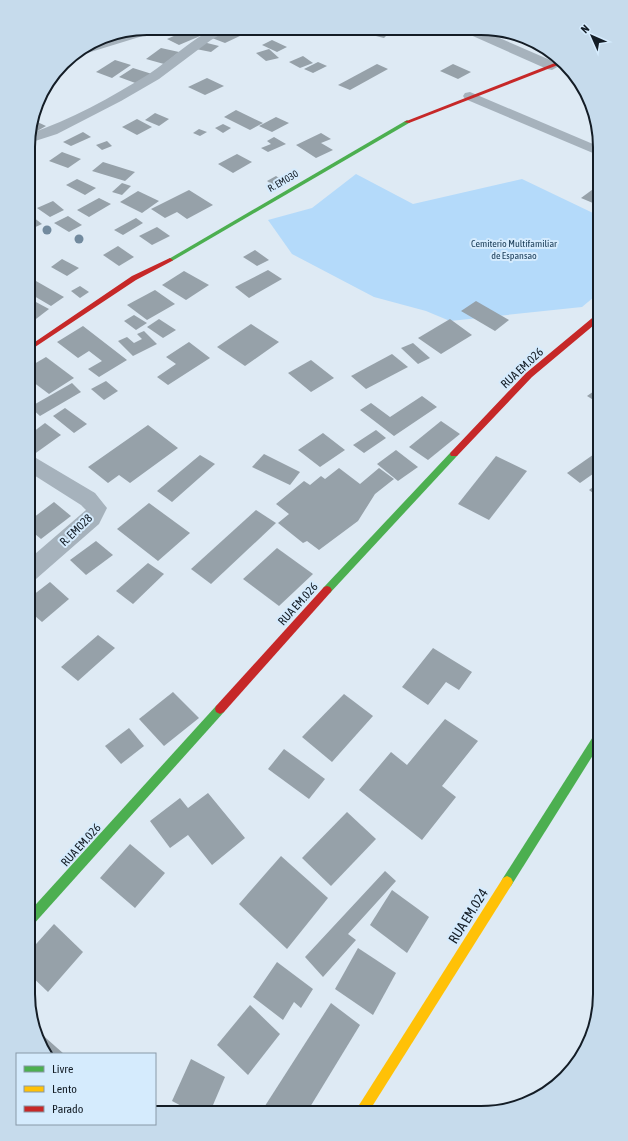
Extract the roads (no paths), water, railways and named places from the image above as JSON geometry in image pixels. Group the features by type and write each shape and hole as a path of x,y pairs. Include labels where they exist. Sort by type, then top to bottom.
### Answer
{"street":[{"path":"36,136 52,130 116,98 154,76 211,35"},
{"path":"483,35 555,63"},
{"path":"108,42 120,39"},
{"name":"R. EM030","path":"35,345 134,278 221,230 408,121 556,64"},
{"path":"470,96 593,149"},
{"name":"RUA EM.026","path":"35,914 371,541 528,375 593,322"},
{"name":"R. EM028","path":"35,467 88,499 97,508 92,518 35,567"},
{"name":"RUA EM.024","path":"364,1106 593,746"}],"park label":[{"name":"Cemiterio Multifamiliar de Espansao","path":"514,248"}]}
